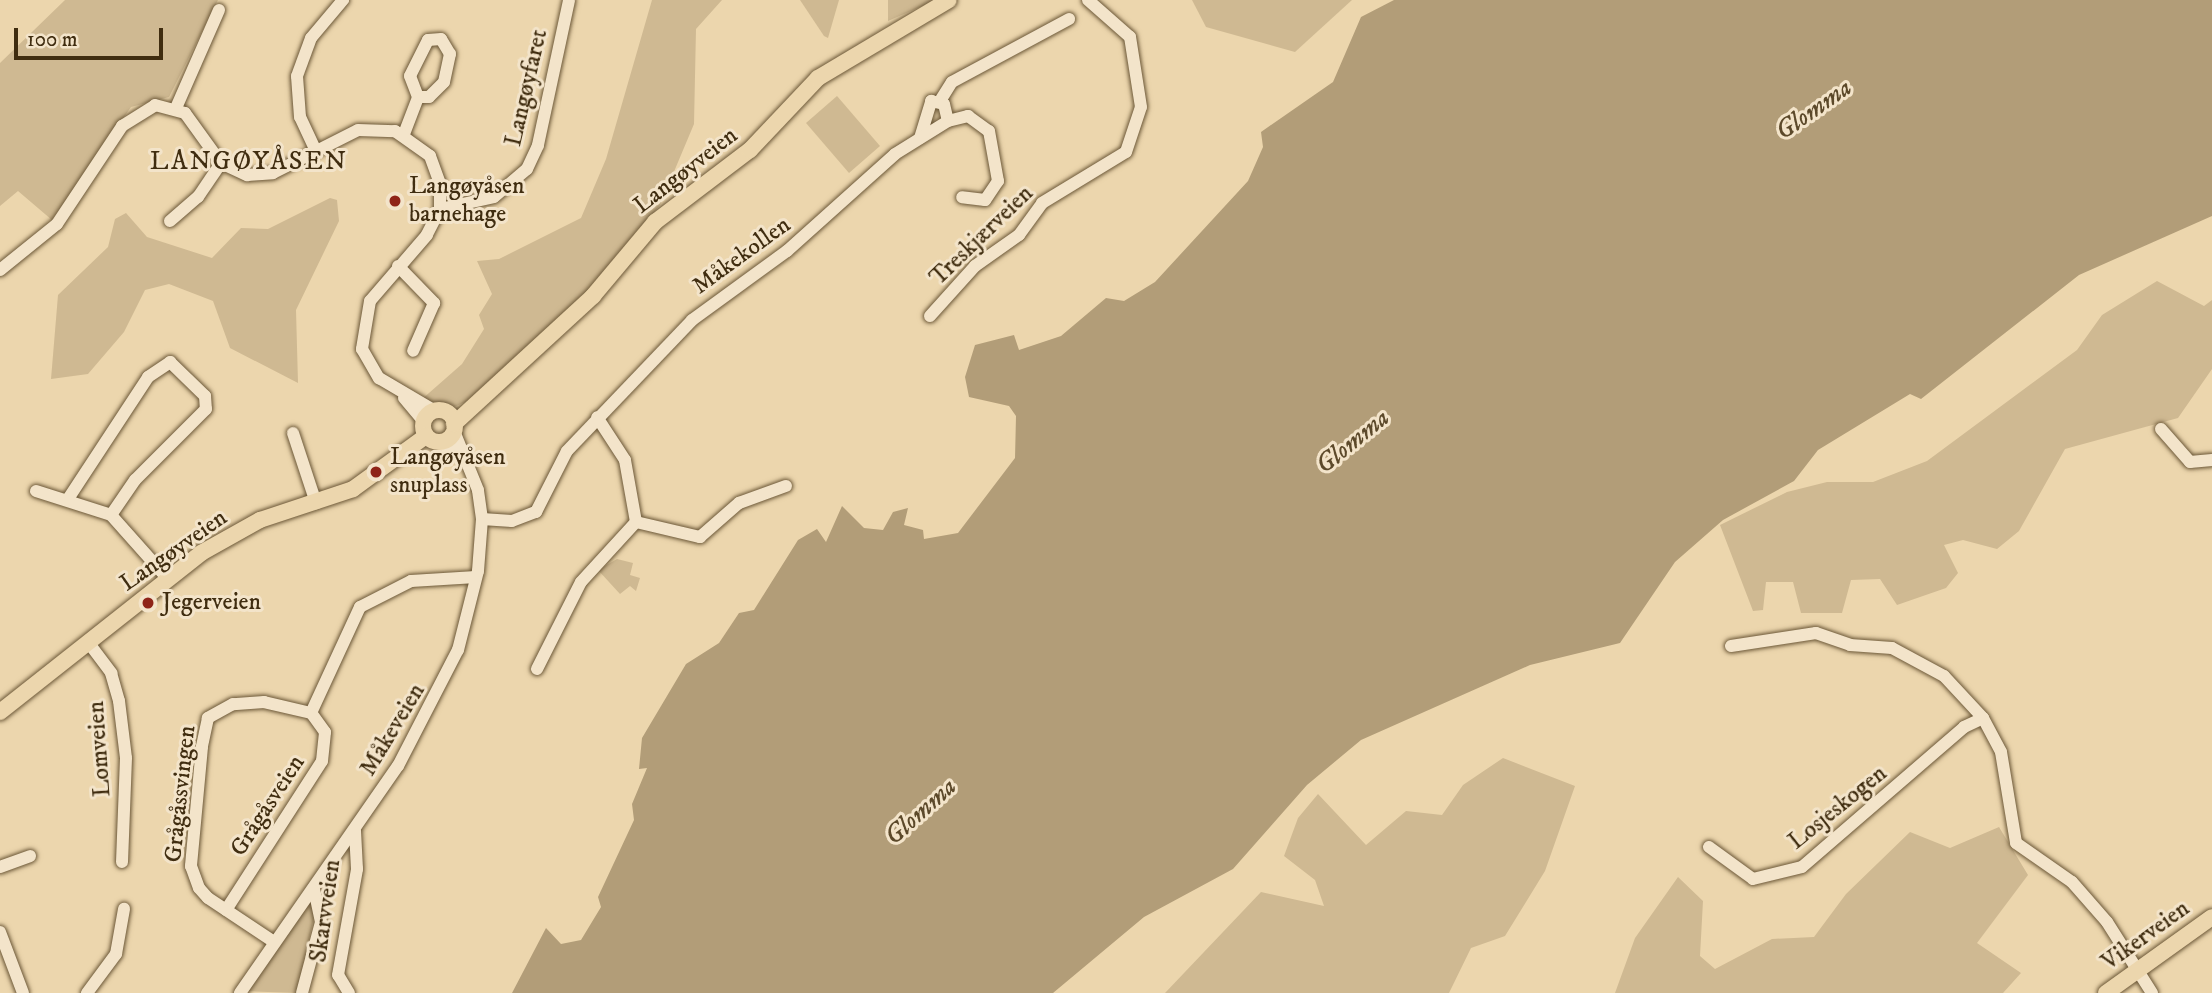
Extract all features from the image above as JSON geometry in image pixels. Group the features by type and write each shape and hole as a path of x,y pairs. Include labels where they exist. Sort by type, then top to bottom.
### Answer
{"main road":[{"name":"Langøyveien","path":"0,712 168,579 252,525 316,503 377,475 439,425 473,404 593,296 655,222 750,150 818,78 949,0"},
{"name":"Vikerveien","path":"2106,993 2212,916"}],"street":[{"path":"315,149 300,117 297,76 311,38 343,0"},
{"name":"Langøyfaret","path":"440,209 494,197 527,169 538,145 569,0"},
{"name":"Treskjærveien","path":"930,316 975,266 1019,235 1042,203 1124,156 1142,107 1130,37 1088,0"},
{"path":"176,108 219,10"},
{"path":"920,138 924,107 940,101 952,82 1069,19"},
{"path":"404,134 418,97 410,76 428,40 441,39 450,54 444,82 429,97 418,97"},
{"path":"940,101 948,121 968,116 981,122 994,148 992,194 973,203 962,197"},
{"path":"0,270 74,205 131,116 155,105 176,108 193,120 221,163 264,175 315,149 366,129 404,134 430,156 440,184 440,209 370,301 361,340 373,372 439,425"},
{"name":"Måkekollen","path":"482,519 512,521 536,512 558,464 597,417 722,293 787,251 920,138 948,121"},
{"path":"170,220 198,197 221,163"},
{"path":"398,266 434,303 413,351"},
{"path":"68,499 157,366 170,362 195,384 206,409 135,480 111,515"},
{"path":"597,417 625,460 636,522"},
{"name":"Måkeveien","path":"240,993 355,830 442,692 476,577 482,519 478,490 439,425"},
{"path":"2161,429 2190,462 2212,460"},
{"path":"293,433 316,503"},
{"path":"636,522 699,537 739,503 786,486"},
{"path":"36,491 68,499 111,515 168,579"},
{"path":"537,669 580,582 636,522"},
{"path":"311,713 360,607 411,581 476,577"},
{"path":"1731,646 1803,633 1892,648 1944,676 1983,718 2001,752 2017,843 2072,882 2140,969 2152,993"},
{"name":"Lomveien","path":"88,642 111,673 119,701 126,758 122,862"},
{"name":"Grågåssvingen","path":"274,942 199,888 191,866 208,718 253,701 311,713"},
{"name":"Grågåsveien","path":"226,910 322,761 325,732 311,713"},
{"name":"Losjeskogen","path":"1709,847 1753,879 1802,867 1964,727 1983,718"},
{"name":"Skarvveien","path":"349,993 338,975 357,869 355,830"},
{"path":"0,867 30,856"},
{"path":"302,993 321,922 314,888"},
{"path":"87,993 116,954 124,909"},
{"path":"0,932 23,993"}],"shaded area":[{"path":"65,0 218,0 169,97 131,107 52,220 18,191 0,206 0,63"},
{"path":"652,0 722,0 696,29 694,124 660,205 579,307 481,395 454,407 421,400 462,364 484,329 479,315 492,294 477,261 499,259 581,218 606,159"},
{"path":"800,0 839,0 828,38 824,36"},
{"path":"888,0 936,0 888,21"},
{"path":"1192,0 1352,0 1295,52 1206,27"},
{"path":"837,96 880,146 849,173 806,123"},
{"path":"330,198 337,200 339,221 296,310 298,383 230,348 213,301 169,284 145,290 124,332 88,374 51,379 58,295 108,247 115,219 126,213 147,237 212,258 241,228 268,229"},
{"path":"2157,281 2204,306 2212,300 2212,369 2178,418 2065,449 2019,531 1997,549 1963,540 1944,545 1958,573 1946,588 1897,605 1880,579 1851,580 1842,613 1801,613 1793,582 1766,582 1763,610 1753,611 1720,525 1787,492 1827,482 1873,482 1927,461 2077,350 2102,315"},
{"path":"617,559 633,563 630,575 640,578 636,591 630,586 620,594 598,570"},
{"path":"1503,758 1575,786 1545,871 1505,936 1471,948 1449,993 1165,993 1261,892 1324,906 1315,880 1284,856 1298,818 1318,794 1366,845 1406,811 1442,815 1463,785"},
{"path":"1999,827 2028,875 1977,943 2021,973 2003,993 1615,993 1635,938 1678,877 1703,901 1700,956 1715,969 1772,939 1814,937 1846,894 1910,832 1950,848"},
{"path":"305,905 316,908 297,993 244,991"}],"water":[{"name":"Glomma","path":"1394,0 2212,0 2212,216 2079,275 1921,399 1910,394 1818,450 1794,481 1723,520 1675,562 1620,643 1530,665 1361,740 1307,785 1233,869 1144,917 1053,993 512,993 546,928 561,944 581,940 601,907 598,897 634,820 632,804 647,768 639,769 642,738 686,664 719,643 739,613 754,610 798,540 817,529 826,542 842,506 864,528 883,530 893,512 908,508 904,525 923,530 924,539 958,533 1015,458 1016,416 1009,406 969,397 965,377 975,345 1014,335 1019,350 1061,336 1106,298 1124,301 1155,282 1248,181 1263,147 1261,132 1333,82 1361,17"}],"place":[{"name":"Langøyåsen barnehage","path":"395,201"},
{"name":"Langøyåsen snuplass","path":"376,472"},
{"name":"Jegerveien","path":"148,603"}],"district":[{"name":"LANGØYÅSEN","path":"249,162"}]}
